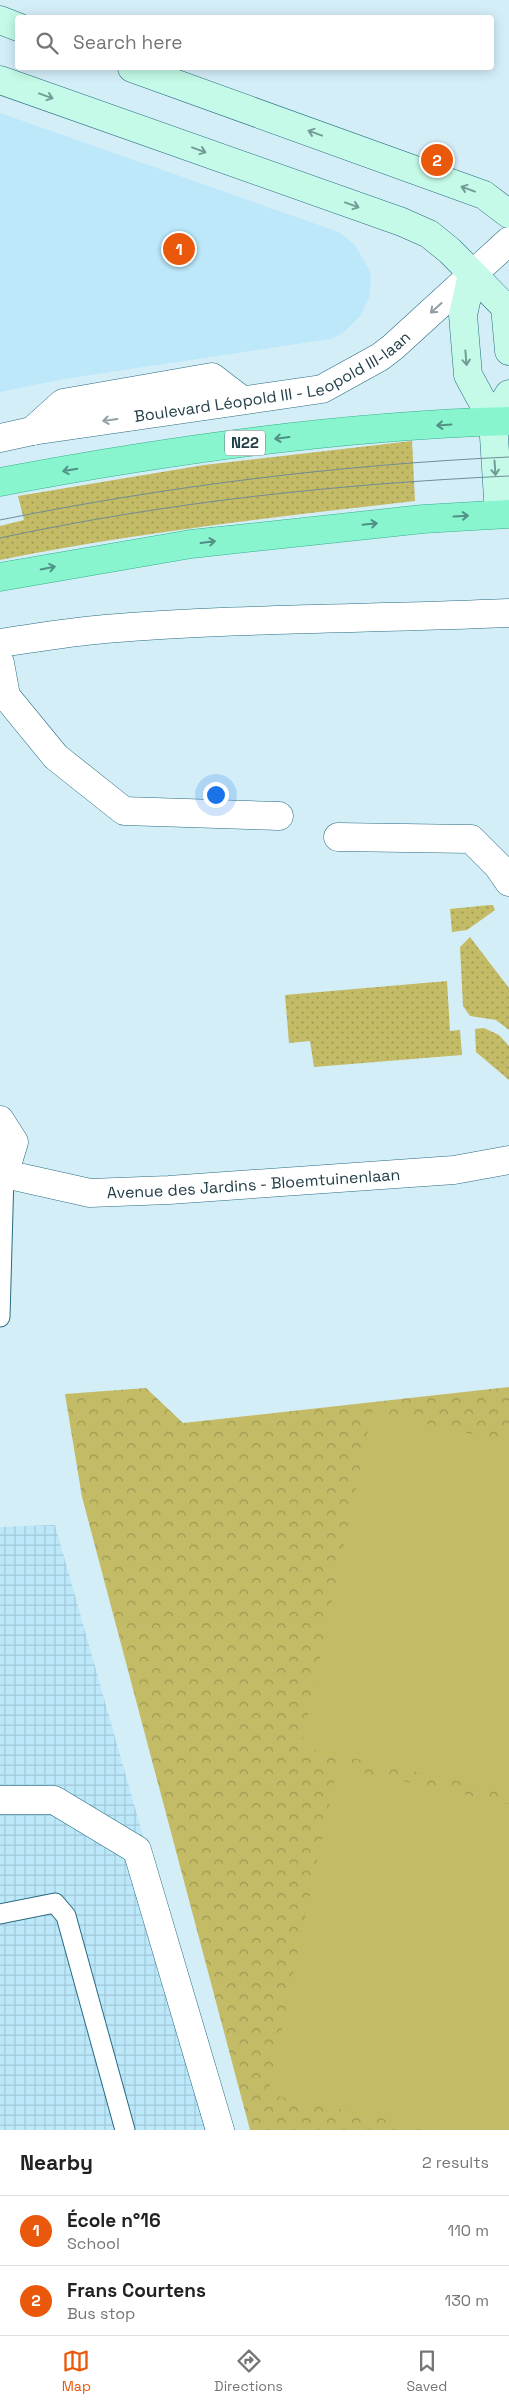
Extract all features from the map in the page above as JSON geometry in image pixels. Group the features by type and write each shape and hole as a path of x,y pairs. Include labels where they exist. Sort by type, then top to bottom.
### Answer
{"main road":[{"name":"N22","path":"0,482 205,448 306,435 501,421"},
{"path":"0,577 191,544 423,519 504,514"}],"street":[{"path":"0,20 15,25"},
{"path":"138,70 484,195 509,214"},
{"path":"0,80 402,222 429,234 450,251 505,307 509,351"},
{"name":"Boulevard Léopold III - Leopold III-laan","path":"0,438 32,430 322,389 372,362 393,347 509,241"},
{"path":"472,275 463,314 468,374 501,421"},
{"path":"504,514 501,421 509,394"},
{"path":"0,643 104,629 344,617 412,617 509,612"},
{"path":"0,662 6,696 56,757 124,812 279,816"},
{"path":"338,837 471,839 498,866 509,882"},
{"path":"0,1120 14,1142 2,1174"},
{"name":"Avenue des Jardins - Bloemtuinenlaan","path":"2,1174 90,1193 169,1190 445,1170 509,1160"},
{"path":"0,1800 54,1800 137,1850 220,2130"}],"lane":[{"path":"0,1317 2,1174"},
{"path":"0,1914 55,1903 66,1916 125,2130"}],"shaded area":[{"path":"0,113 339,232 355,245 370,271 369,298 361,315 343,333 330,339 64,379 0,392"},
{"path":"55,1525 226,2130 0,2130 0,1527"}],"green space":[{"path":"412,441 415,501 155,533 0,560 0,526 24,520 18,496 204,465"},
{"path":"493,905 495,910 467,930 452,932 450,909"},
{"path":"470,937 509,988 509,1030 496,1020 470,1016 463,1006 460,947"},
{"path":"447,981 450,1031 460,1030 462,1055 314,1067 310,1041 289,1043 285,995"},
{"path":"484,1028 499,1035 509,1046 509,1080 476,1052 475,1029"},
{"path":"509,1387 509,2130 250,2130 82,1497 65,1394 146,1388 183,1423"},
{"path":"372,1412 509,1442 509,1792 301,1747"},
{"path":"337,1767 509,1804 509,2130 436,2130 268,2094"}],"tram line":[{"path":"0,520 190,487 317,471 509,457"},
{"path":"0,538 126,514 253,497 381,484 509,476"}],"place":[{"name":"Frans Courtens","path":"437,160"},
{"name":"École n°16","path":"179,249"}]}
